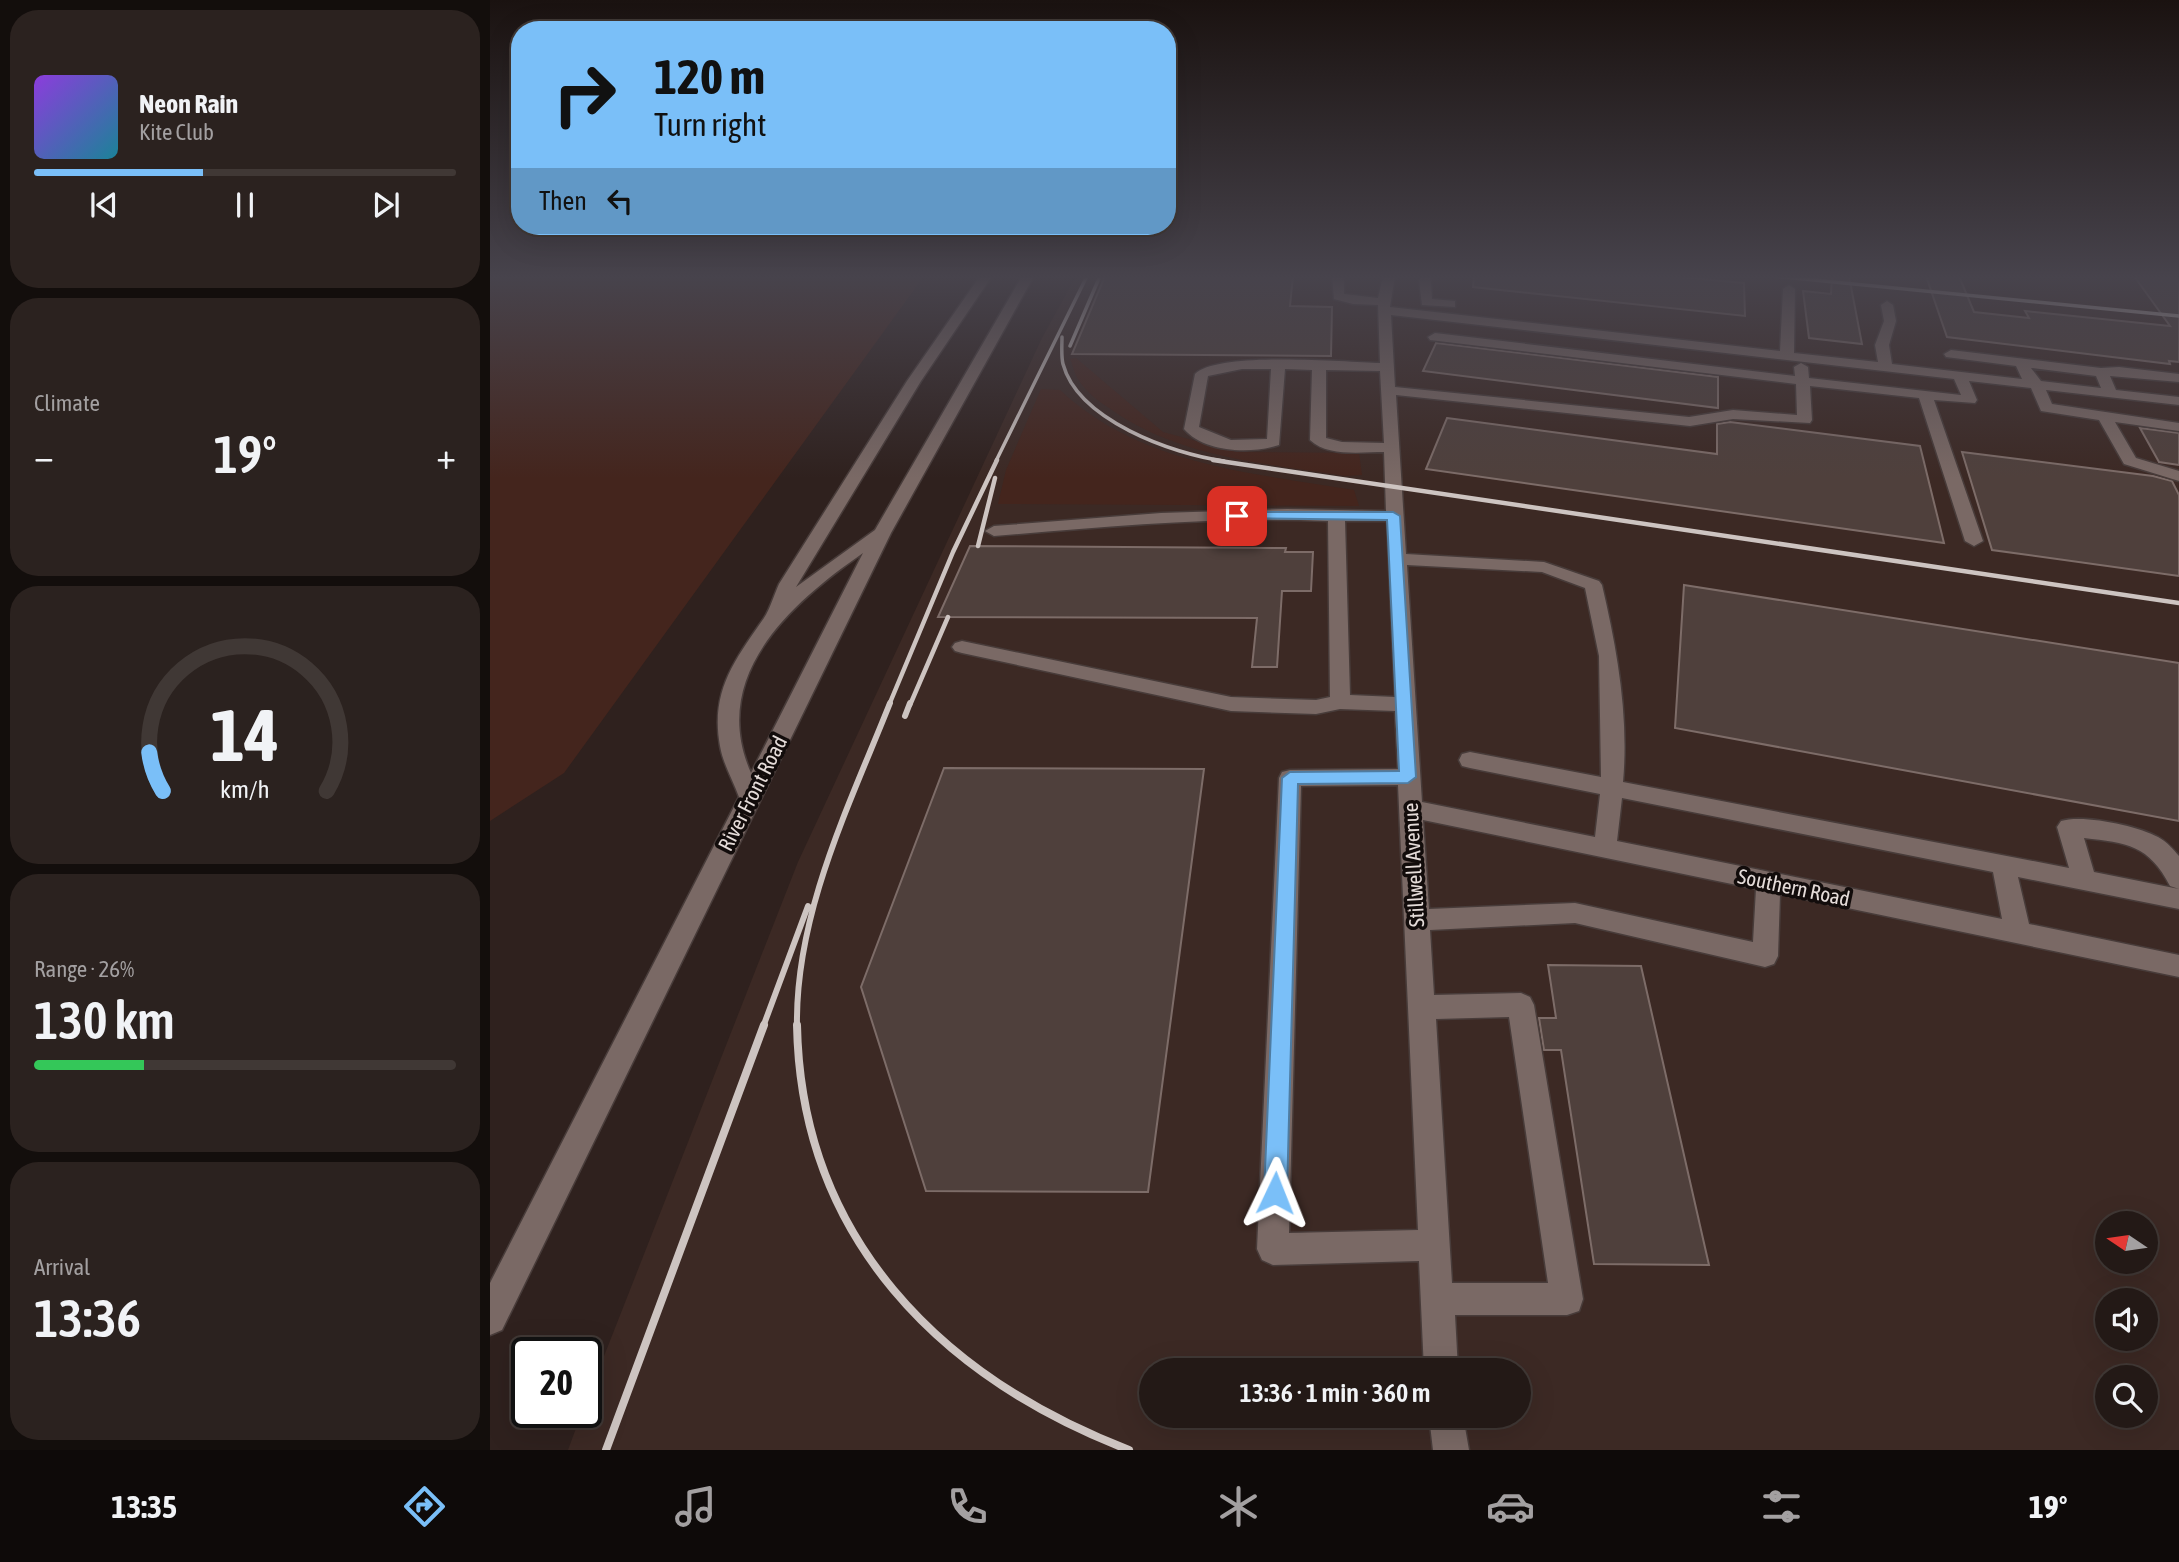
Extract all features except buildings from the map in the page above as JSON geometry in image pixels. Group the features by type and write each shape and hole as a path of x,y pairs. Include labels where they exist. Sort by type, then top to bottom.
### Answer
{"street":[{"path":"775,615 788,584 940,344"},
{"name":"River Front Road","path":"490,1318 882,533 989,344"},
{"name":"Stillwell Avenue","path":"1386,344 1440,1358"},
{"path":"1490,344 1970,400 1960,376"},
{"path":"1543,350 1545,344"},
{"path":"1709,344 1793,357 2179,401"},
{"path":"1278,366 1274,442 1266,445 1241,445 1200,436 1191,429 1202,374 1214,367 1278,366 1319,366 1690,422 1710,415 1735,412 1805,420 1803,381 1793,357 1792,344"},
{"path":"1882,344 1886,367"},
{"path":"1951,354 2101,372 2119,371 2179,378"},
{"path":"2022,363 2026,375 2037,385 2046,408 2179,427"},
{"path":"1319,366 1318,440 1331,445 1391,447"},
{"path":"2101,372 2111,393"},
{"path":"1925,396 1974,541"},
{"path":"2105,418 2130,461 2179,476"},
{"path":"994,531 1161,518 1287,514 1393,516"},
{"path":"1336,516 1340,702"},
{"path":"750,797 730,743 728,713 737,677 754,645 775,615 808,584 882,533"},
{"path":"1396,559 1544,567 1593,585 1609,656 1613,789 1605,848"},
{"path":"962,647 1231,704 1315,707 1340,702 1404,704"},
{"path":"1470,760 2179,899"},
{"path":"1408,777 1290,778 1273,1249 1434,1245"},
{"name":"Southern Road","path":"1409,808 2179,966"},
{"path":"2084,880 2069,827 2145,839 2172,862 2179,879"},
{"path":"2003,865 2018,933"},
{"path":"1416,920 1575,913 1765,956 1768,882"},
{"path":"1420,1007 1521,1005 1567,1299 1437,1299"},
{"path":"1448,1428 1451,1450"}],"shaded area":[{"path":"490,344 875,344 564,773 490,821"},
{"path":"1039,344 2179,344 2179,1450 568,1450 576,1428 602,1428 602,1361 798,862"},
{"path":"1076,358 1163,432 1236,452 1359,453 1362,475 1346,476 1253,462 1193,448 1164,438 1136,425 1092,395 1075,374 1070,359"},
{"path":"1041,389 1060,390 1091,415 1125,435 1161,450 1237,471 1354,490 1359,506 998,504 1006,470"}],"railway":[{"path":"996,461 1054,344"},
{"path":"1062,344 1063,364 1072,384 1087,402 1107,417 1154,442 1179,451 1224,461"},
{"path":"889,705 953,552 997,460"},
{"path":"1213,460 2179,603"},
{"path":"978,546 995,478"},
{"path":"910,705 948,617"},
{"path":"797,1026 805,943 815,902 842,821 890,703"},
{"path":"905,716 910,703"},
{"path":"763,1027 808,906"},
{"path":"606,1450 764,1025"},
{"path":"797,1026 805,1101 824,1171 854,1234 894,1290 942,1340 998,1383 1061,1420 1129,1450"}],"route":[{"path":"1237,516 1393,516 1395,538 1408,777 1290,778 1275,1193"}]}
